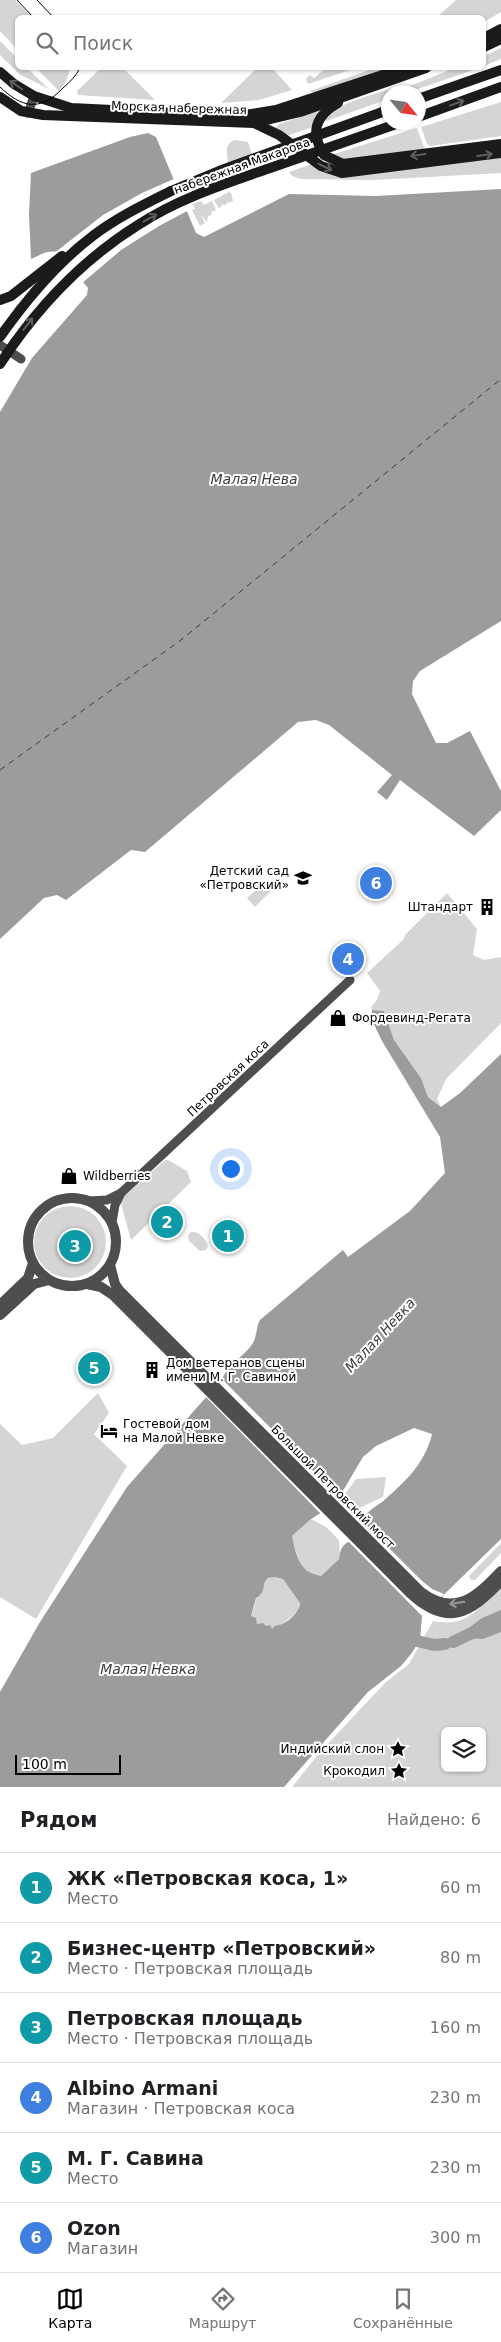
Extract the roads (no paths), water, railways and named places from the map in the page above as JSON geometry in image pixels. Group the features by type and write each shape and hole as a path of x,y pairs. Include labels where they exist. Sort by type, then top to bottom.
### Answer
{"main road":[{"path":"486,37 501,29"},
{"path":"486,46 501,39"},
{"name":"Морская набережная","path":"0,72 14,84 34,96 56,104 87,110 216,115 251,114 295,105 398,70"},
{"name":"Морская набережная","path":"28,113 254,123 300,112 420,70"},
{"path":"426,96 501,70"},
{"path":"426,114 501,87"},
{"path":"479,95 492,96 501,93"},
{"path":"351,94 329,108 316,126 315,134 318,146 324,155 336,162 352,164 501,144"},
{"path":"0,97 15,108 28,113"},
{"name":"набережная Макарова","path":"0,336 28,299 94,235 131,211 172,190 219,171 381,113"},
{"path":"254,123 279,135 321,166 342,173 501,153"},
{"name":"набережная Макарова","path":"0,364 40,309 71,276 138,224 177,204 224,184 381,129"},
{"path":"0,300 11,296 94,235"}],"street":[{"path":"28,113 34,96"},
{"path":"0,345 21,359"},
{"name":"Петровская коса","path":"89,1201 107,1200 121,1193 350,980"},
{"name":"Петровская коса","path":"112,1222 115,1205 121,1193"},
{"path":"87,1284 100,1276 110,1265 116,1244 112,1222 102,1209 89,1201 76,1198 62,1199 50,1204 39,1212 32,1224 28,1237 28,1250 33,1263 49,1280 68,1286 87,1284 109,1291 213,1388"},
{"path":"0,1305 28,1278 33,1263"},
{"path":"110,1265 118,1290 213,1388"},
{"path":"0,1315 34,1284 49,1280"},
{"name":"Большой Петровский мост","path":"213,1388 433,1605"},
{"path":"433,1605 466,1601 483,1590 501,1570"},
{"path":"433,1605 453,1614 466,1611 479,1603 501,1581"}],"water":[{"name":"Малая Нева","path":"148,133 156,137 196,233 204,237 289,194 376,196 501,189 501,621 420,671 413,681 412,694 436,743 447,743 470,731 501,791 501,810 474,836 400,780 387,800 377,792 392,775 329,725 316,720 298,722 145,852 131,850 66,900 57,895 44,898 0,939 0,412 32,358 87,295 88,288 58,252 47,252 31,259 29,214 31,173 130,137"},
{"name":"Малая Невка","path":"372,1010 384,1011 394,1040 421,1078 428,1097 441,1107 460,1093 501,1054 501,1539 422,1616 420,1640 411,1654 401,1666 368,1692 284,1787 0,1787 0,1692 40,1622 127,1487 253,1343 260,1320 343,1250 348,1257 410,1211 445,1173 440,1137 382,1041 371,1018","holes":["414,1428 432,1434 429,1445 419,1464 406,1480 366,1515 357,1535 341,1549 339,1559 321,1576 307,1571 300,1562 292,1536 311,1519 335,1504 363,1457 376,1446","268,1578 283,1579 300,1603 291,1618 272,1629 270,1625 257,1624 256,1618 251,1616 256,1598 262,1592 264,1583"]},
{"path":"501,1610 501,1632 483,1639 470,1638 470,1627 482,1618"}],"waterway":[{"path":"453,1642 501,1619"},
{"path":"404,1638 434,1645 445,1644"}],"tram line":[{"path":"17,0 31,15"},
{"path":"37,0 51,15"},
{"path":"0,87 24,103 39,104 55,96 73,79 79,70"}],"place":[{"name":"Детский сад «Петровский»","path":"303,878"},
{"name":"Ozon","path":"376,883"},
{"name":"Штандарт","path":"487,907"},
{"name":"Albino Armani","path":"348,959"},
{"name":"Фордевинд-Регата","path":"338,1018"},
{"name":"Wildberries","path":"69,1176"},
{"name":"Бизнес-центр «Петровский»","path":"167,1222"},
{"name":"ЖК «Петровская коса, 1»","path":"228,1236"},
{"name":"Петровская площадь","path":"75,1246"},
{"name":"М. Г. Савина","path":"94,1368"},
{"name":"Дом ветеранов сцены имени М. Г. Савиной","path":"152,1370"},
{"name":"Гостевой дом на Малой Невке","path":"109,1431"},
{"name":"Индийский слон","path":"398,1749"},
{"name":"Крокодил","path":"399,1771"}]}
